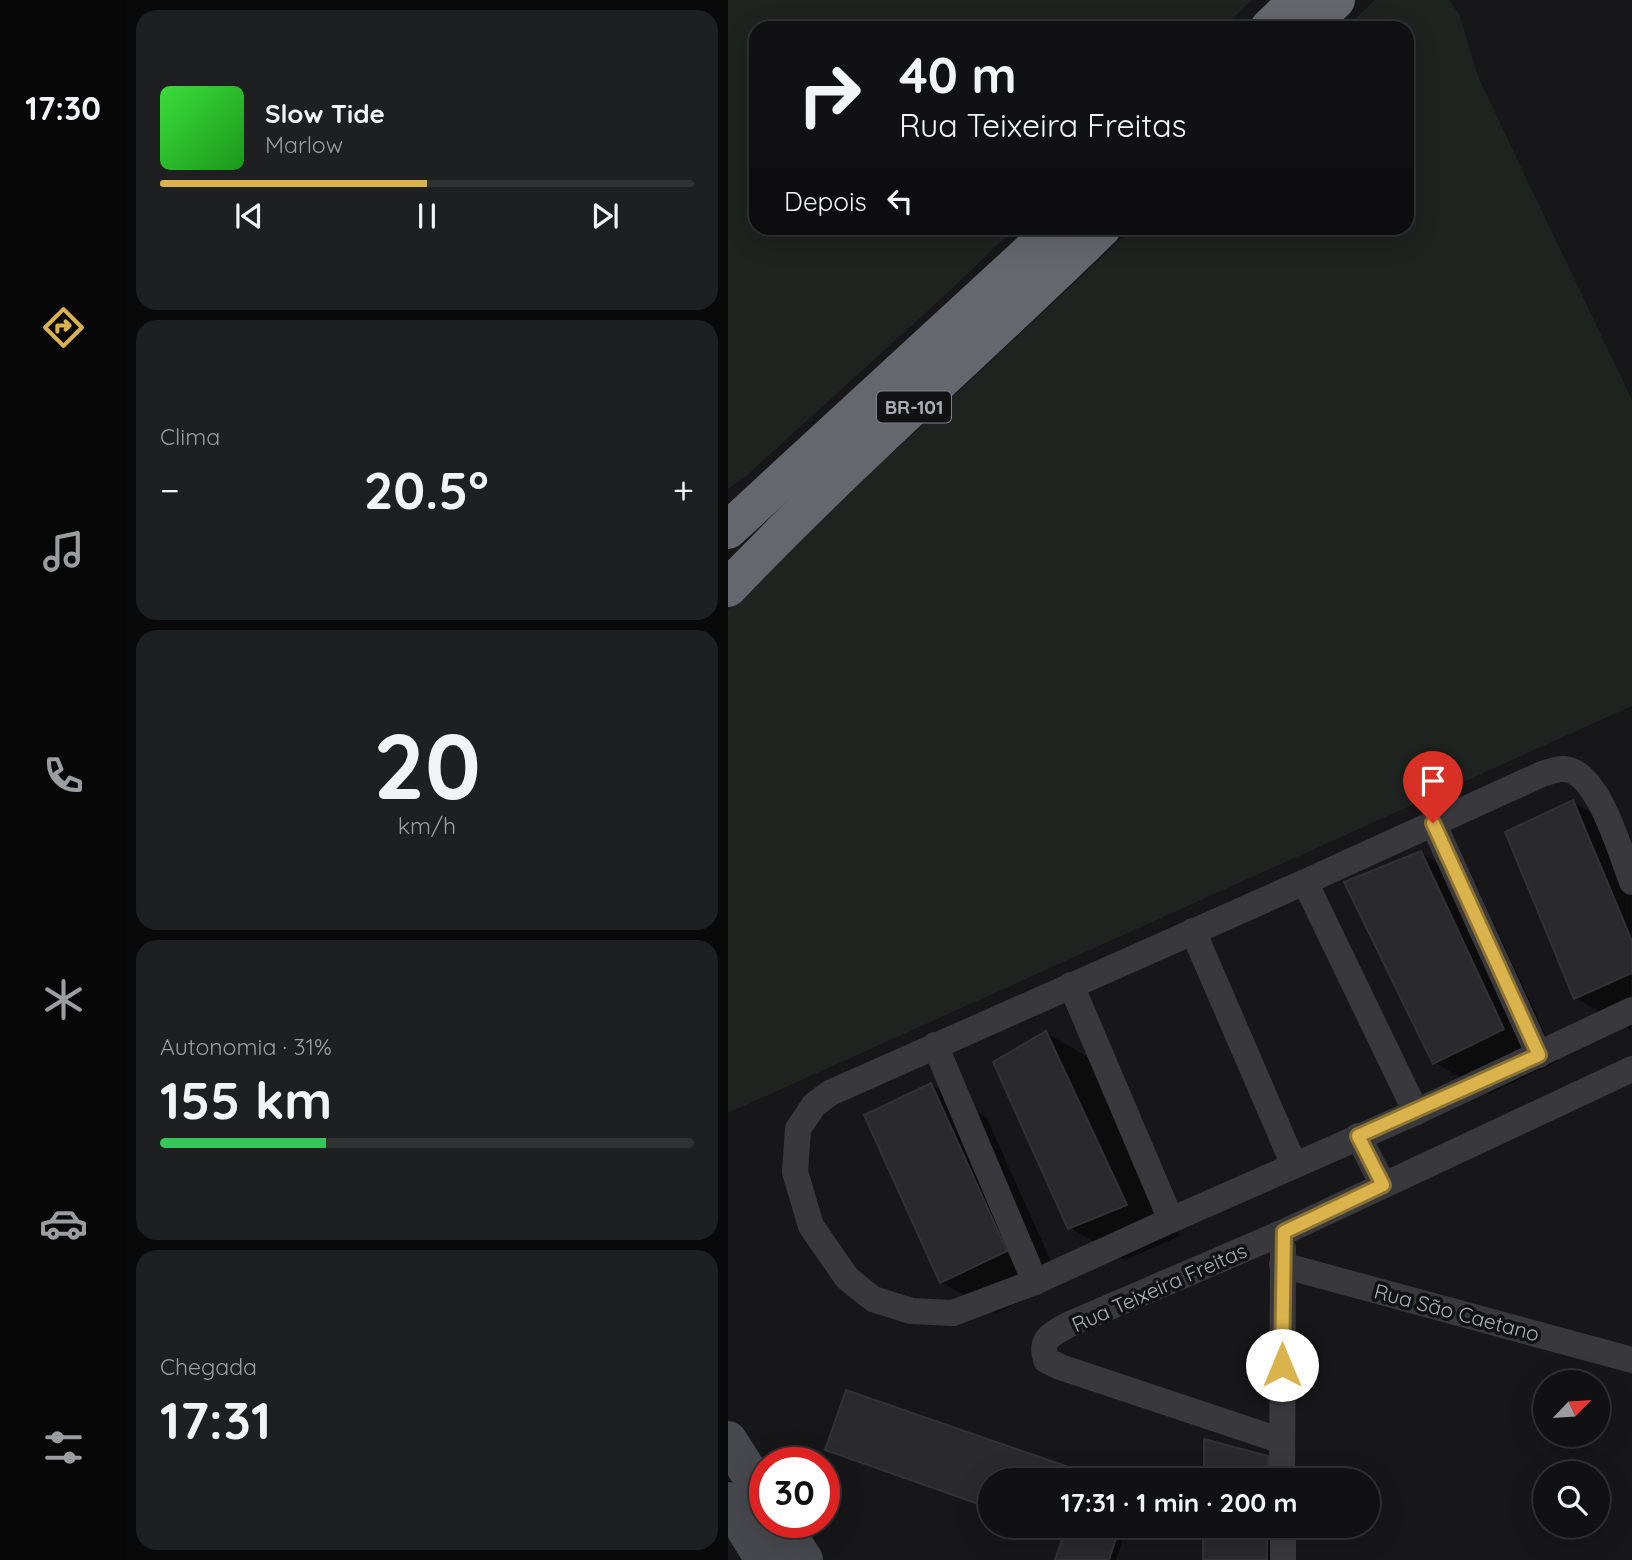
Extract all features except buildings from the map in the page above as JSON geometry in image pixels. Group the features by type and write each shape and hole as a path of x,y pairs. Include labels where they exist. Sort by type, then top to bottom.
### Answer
{"highway":[{"path":"1276,21 1298,0"},
{"path":"1314,21 1336,0"},
{"name":"BR-101","path":"728,530 1048,235"},
{"name":"BR-101","path":"728,588 779,535 1095,235"}],"main road":[{"path":"728,1440 749,1473"},
{"path":"728,1501 764,1560"},
{"path":"790,1538 804,1560"}],"street":[{"path":"1632,882 1596,792 1582,776 1565,769 1542,774 830,1093 814,1105 798,1129 795,1172 811,1226 848,1278 873,1299 911,1311 953,1313 1035,1282 1416,1112 1632,1010"},
{"path":"1433,823 1539,1055"},
{"path":"1306,882 1416,1112"},
{"path":"1193,931 1294,1165"},
{"path":"1071,985 1171,1220"},
{"path":"935,1045 1035,1282"},
{"name":"Rua Teixeira Freitas","path":"1282,1441 1060,1367 1046,1360 1043,1349 1045,1341 1070,1324 1284,1232 1632,1069"},
{"path":"1358,1136 1383,1185"},
{"path":"1282,1468 1284,1232"},
{"name":"Rua São Caetano","path":"1282,1265 1632,1360"},
{"path":"1283,1538 1283,1560"}],"shaded area":[{"path":"728,0 1252,0 1230,21 749,21 749,235 1008,235 746,476 728,489"},
{"path":"1375,0 1449,0 1459,14 1479,79 1632,400 1632,706 728,1113 728,610 776,552 908,439 1126,235 1414,235 1414,21 1352,21"}],"route":[{"path":"1282,1365 1284,1232 1383,1185 1358,1136 1539,1055 1433,823"}]}
